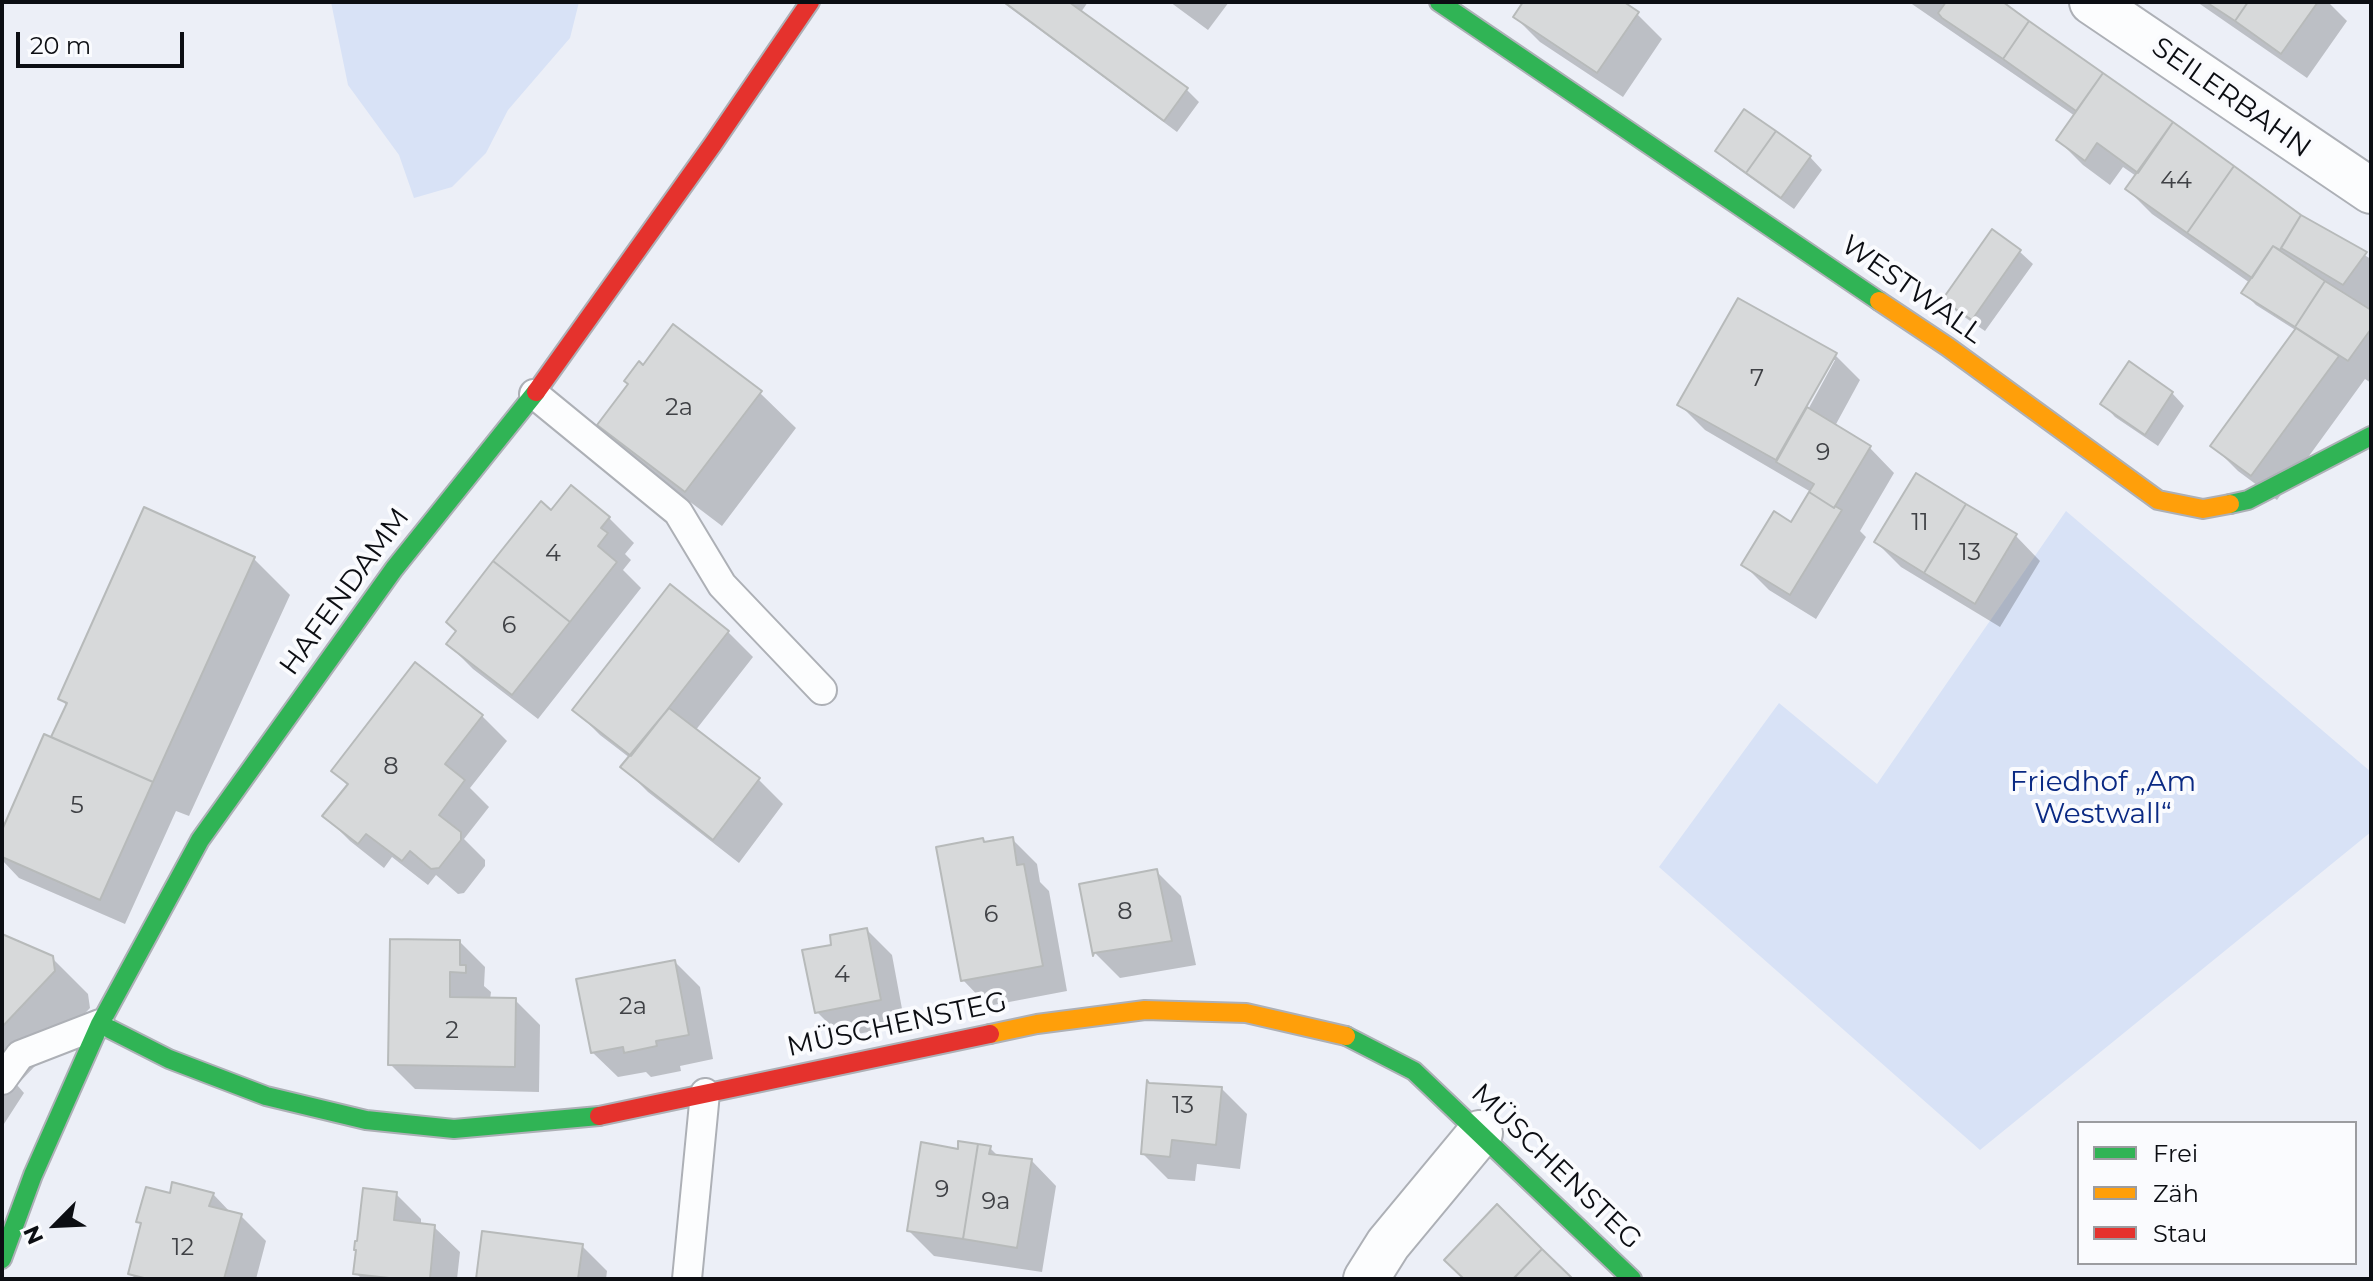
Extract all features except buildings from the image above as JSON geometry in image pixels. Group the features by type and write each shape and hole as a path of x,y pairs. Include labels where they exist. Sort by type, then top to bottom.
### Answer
{"street":[{"name":"HAFENDAMM","path":"2,1259 33,1175 100,1024 200,840 394,569 534,394 704,157 810,2"},
{"name":"WESTWALL","path":"1439,2 1948,347 2158,500 2203,509 2248,500 2371,436"},
{"name":"SEILERBAHN","path":"2092,2 2371,191"},
{"name":"MÜSCHENSTEG","path":"100,1024 169,1059 266,1096 366,1120 454,1129 598,1116 1037,1024 1145,1010 1246,1013 1347,1036 1414,1071 1632,1279"},
{"path":"1366,1279 1388,1244 1480,1133"}],"lane":[{"path":"534,394 678,512 722,585 822,690"},
{"path":"2,1080 20,1055 100,1024"},
{"path":"687,1279 705,1093"}],"green space":[{"path":"331,2 579,2 570,38 508,110 486,153 452,187 414,198 399,155 348,85"},
{"name":"Friedhof „Am Westwall“","path":"2066,511 2371,772 2371,832 1980,1150 1659,867 1779,703 1877,784"}],"traffic: fast":[{"path":"1439,2 1879,301"},
{"path":"2,1259 33,1175 100,1024 200,840 394,569 536,392"},
{"path":"2230,504 2248,500 2371,436"},
{"path":"100,1024 169,1059 266,1096 366,1120 454,1129 599,1116"},
{"path":"1346,1036 1414,1071 1632,1279"}],"traffic: slow":[{"path":"1879,301 1948,347 2158,500 2203,509 2230,504"},
{"path":"990,1034 1037,1024 1145,1010 1246,1013 1346,1036"}],"traffic: jam":[{"path":"536,392 810,2"},
{"path":"599,1116 990,1034"}]}
